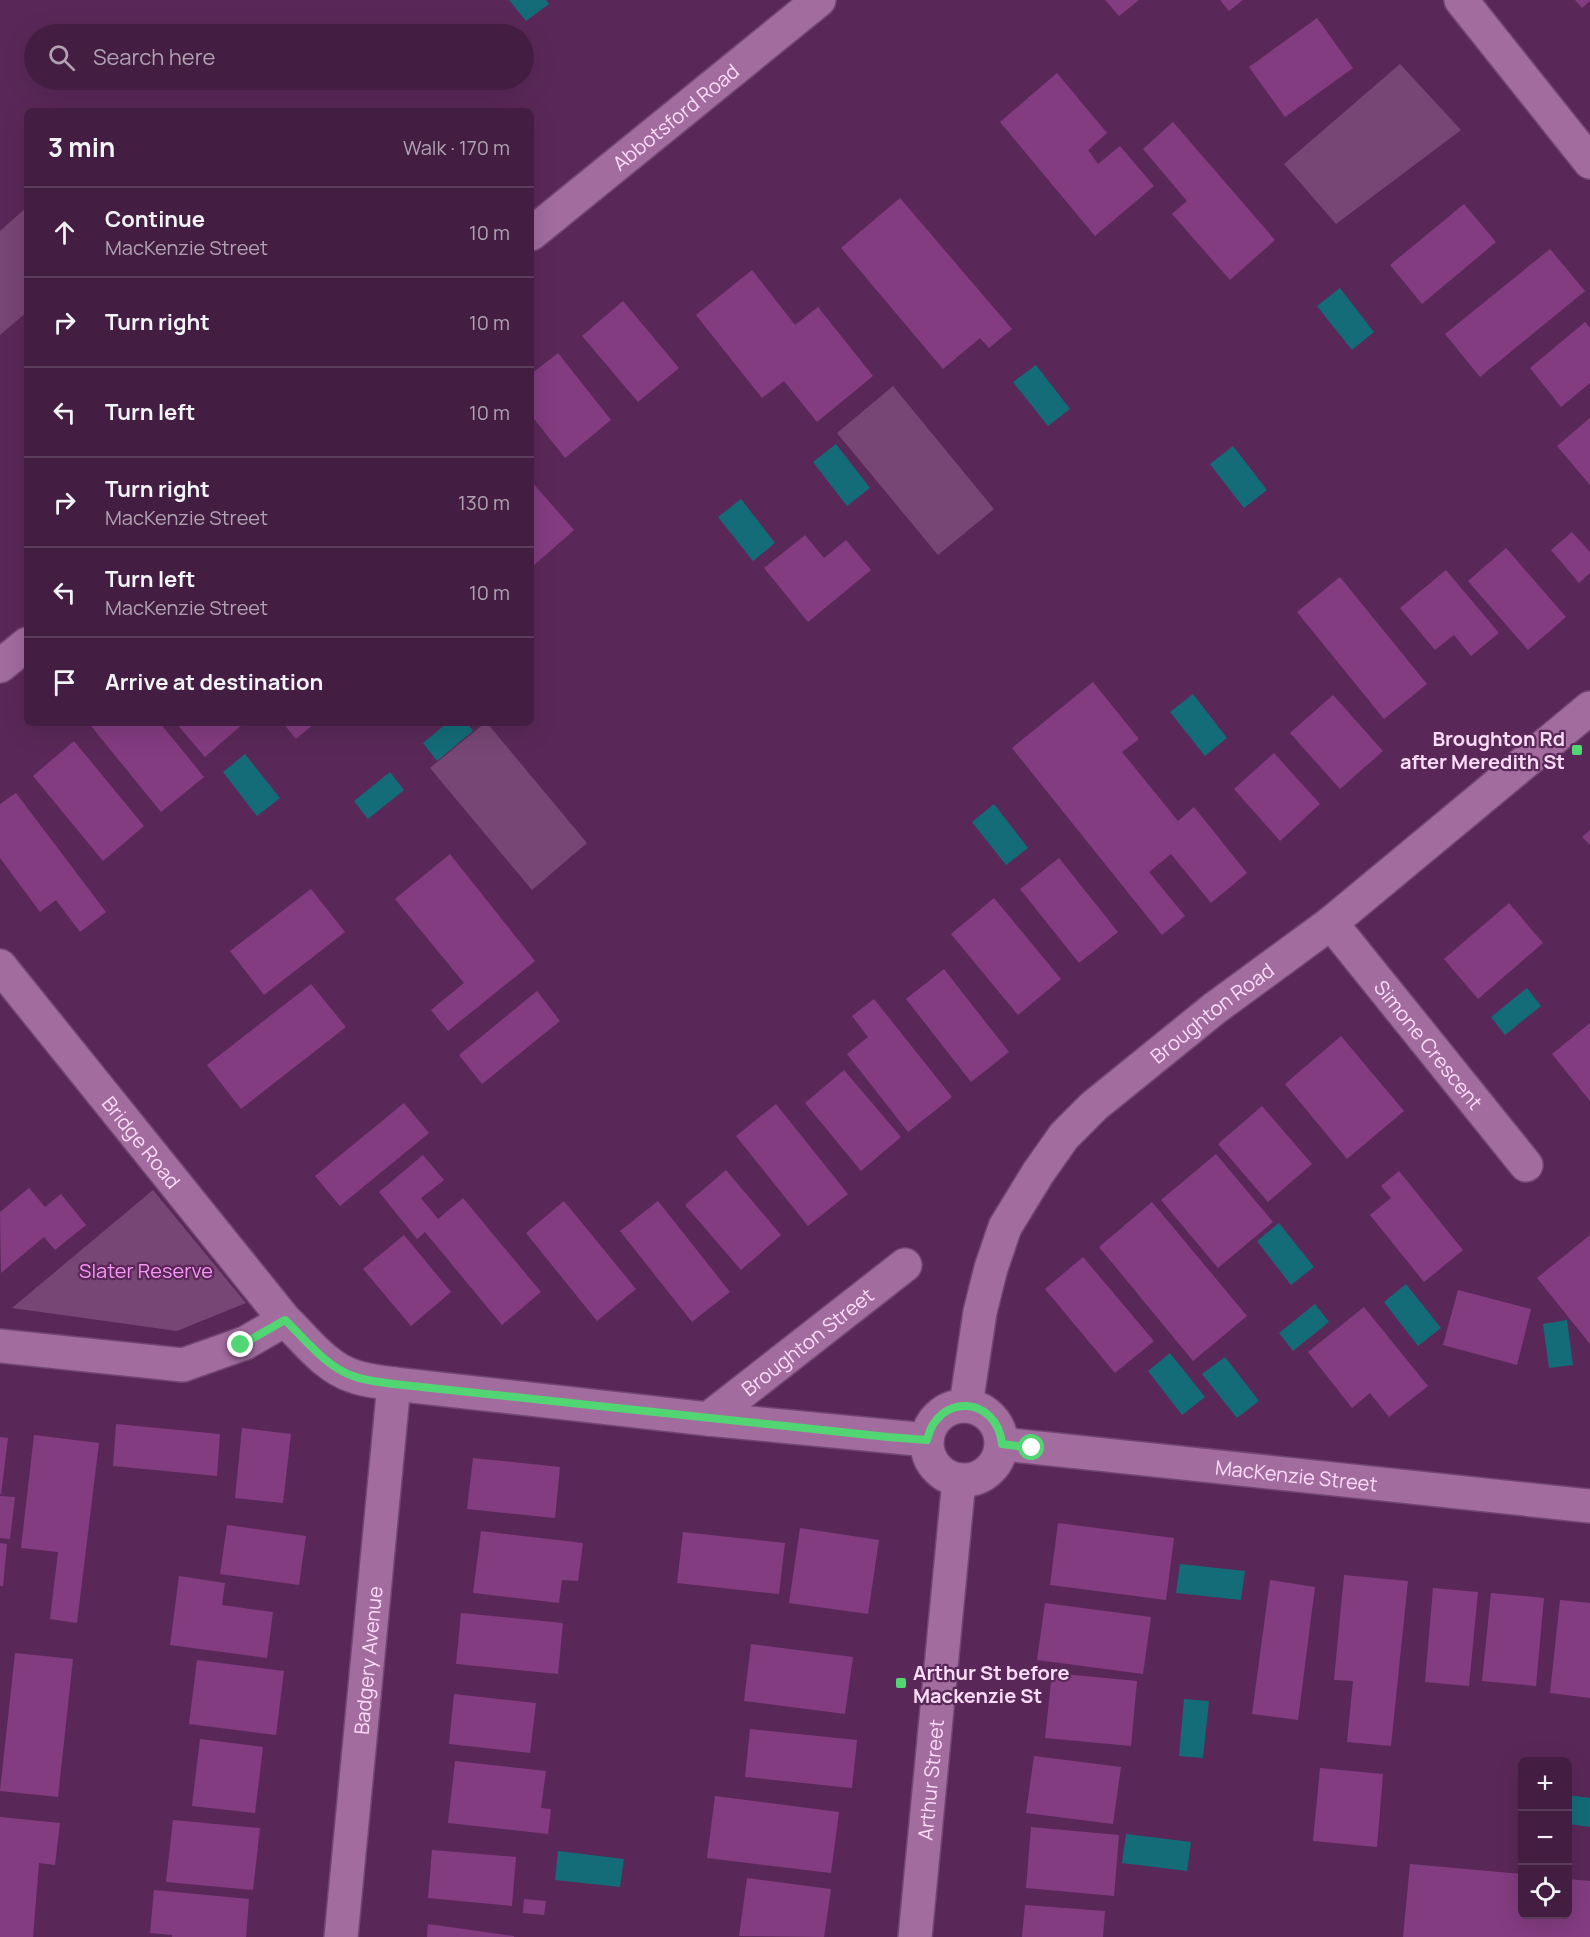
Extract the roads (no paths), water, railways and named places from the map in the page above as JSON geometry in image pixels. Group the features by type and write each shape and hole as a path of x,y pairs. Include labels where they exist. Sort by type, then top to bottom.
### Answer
{"street":[{"name":"Abbotsford Road","path":"534,232 819,0"},
{"path":"1461,0 1590,162"},
{"path":"0,666 24,646"},
{"name":"Broughton Road","path":"966,1406 980,1312 991,1268 1005,1227 1064,1136 1094,1106 1215,1008 1331,923 1590,708"},
{"name":"Simone Crescent","path":"1331,923 1526,1166"},
{"name":"Bridge Road","path":"0,966 285,1320"},
{"name":"Broughton Street","path":"708,1419 905,1264"},
{"path":"0,1346 183,1365 245,1343 285,1320 324,1359 339,1371 354,1377 394,1384 708,1419 927,1440"},
{"name":"Badgery Avenue","path":"341,1937 394,1384"},
{"path":"955,1406 966,1406 978,1408 988,1414 995,1422 1002,1444 1000,1454 988,1472 979,1477 959,1480 948,1477 939,1470 932,1461 927,1440 930,1428 944,1411 955,1406"},
{"name":"MacKenzie Street","path":"1002,1444 1590,1506"},
{"name":"Arthur Street","path":"915,1937 959,1480"}],"place":[{"name":"Broughton Rd after Meredith St","path":"1577,750"},
{"name":"Arthur St before Mackenzie St","path":"901,1683"}],"park label":[{"name":"Slater Reserve","path":"146,1270"}]}
